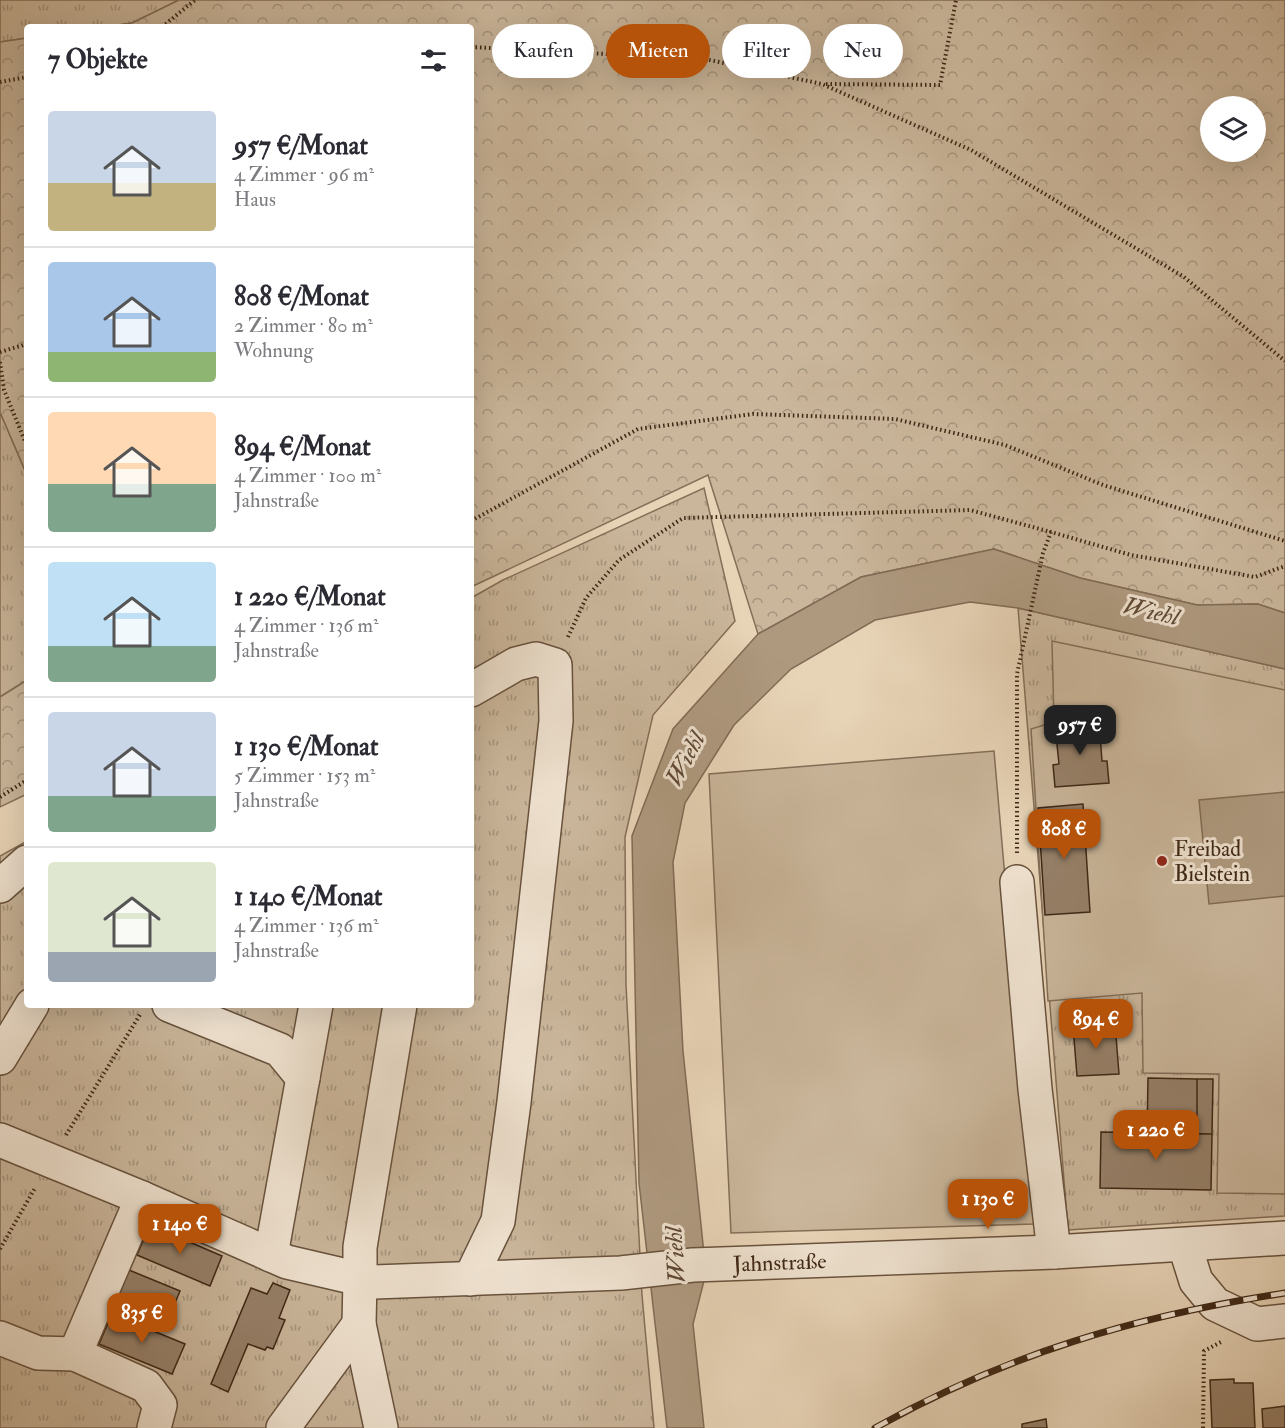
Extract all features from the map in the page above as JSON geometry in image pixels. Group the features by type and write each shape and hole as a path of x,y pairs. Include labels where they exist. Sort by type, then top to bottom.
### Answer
{"street":[{"path":"470,1279 498,1221 554,733 555,665 536,659 516,664 474,688"},
{"path":"0,886 24,865"},
{"path":"1017,882 1035,1089 1054,1252"},
{"path":"0,1058 30,1008"},
{"path":"176,1008 280,1050 303,1078"},
{"path":"271,1255 315,1008"},
{"path":"381,1428 360,1324 367,1281 360,1247 400,1008"},
{"name":"Jahnstraße","path":"0,1140 142,1198 287,1262 367,1281 621,1273 693,1265 1054,1252 1285,1238"},
{"path":"75,1354 142,1198"},
{"path":"1185,1245 1196,1281 1215,1304 1271,1322"},
{"path":"282,1428 360,1324"},
{"path":"0,1338 38,1353 75,1354 146,1386 160,1405 154,1428"}],"path":[{"path":"166,24 195,0"},
{"path":"822,84 940,85 956,0"},
{"path":"474,47 705,58 822,84 971,150 1184,277 1285,361"},
{"path":"0,82 24,77"},
{"path":"0,352 24,345"},
{"path":"0,362 4,390 24,439"},
{"path":"474,519 638,429 753,414 895,419 994,443 1103,485 1285,541"},
{"path":"555,665 586,598 619,560 683,518 970,510 1131,555 1255,577 1285,566"},
{"path":"1017,882 1017,674 1044,553 1051,532"},
{"path":"0,797 24,782"},
{"path":"0,1248 50,1161 144,1008"},
{"path":"1203,1428 1204,1351 1271,1322"}],"green space":[{"path":"0,0 179,0 132,23 24,24 24,38 0,42"},
{"path":"179,0 1285,0 1285,613 1258,604 1197,605 1080,578 994,549 861,577 758,634 708,475 474,586 474,24 125,24 132,23"},
{"path":"24,38 24,468 0,412 0,42"},
{"path":"0,412 24,468 24,682 0,697"},
{"path":"704,488 735,621 653,715 625,837 626,985 642,1295 654,1428 0,1428 0,856 24,843 24,1008 474,1008 474,596 503,580"},
{"name":"Freibad Bielstein","path":"1018,608 1285,669 1285,1216 1068,1230"},
{"name":"Freibad Bielstein","path":"1052,641 1285,690 1285,1194 1217,1193 1219,1074 1143,1073 1142,993 1048,1001 1031,729 1054,722"},
{"path":"24,682 24,795 0,807 0,697"},
{"path":"994,751 1035,1224 731,1233 709,774"}],"water":[{"name":"Wiehl","path":"994,549 1080,578 1197,605 1258,604 1285,613 1285,669 1018,608 970,602 875,620 791,669 734,725 685,803 673,862 683,1051 706,1273 693,1324 704,1428 667,1428 639,1183 632,836 673,729 758,634 861,577"},
{"path":"1285,792 1285,896 1209,904 1199,800"}],"building":[{"path":"1099,722 1102,761 1107,761 1109,783 1055,787 1053,765 1059,764 1055,725"},
{"path":"1083,804 1090,912 1045,915 1038,808"},
{"path":"1115,1023 1119,1074 1077,1076 1073,1026"},
{"path":"1148,1078 1197,1079 1197,1134 1147,1133"},
{"path":"1197,1079 1213,1079 1212,1134 1197,1134"},
{"path":"1101,1132 1212,1134 1211,1190 1100,1188"},
{"path":"150,1225 222,1256 210,1286 137,1255"},
{"path":"129,1270 180,1291 168,1320 117,1299"},
{"path":"273,1283 290,1290 279,1318 285,1320 273,1349 267,1347 265,1350 248,1344 228,1392 211,1384 251,1288 267,1294"},
{"path":"112,1314 185,1344 172,1374 99,1344"},
{"path":"1234,1379 1234,1383 1253,1383 1255,1428 1212,1428 1210,1380"},
{"path":"1285,1406 1285,1428 1263,1428 1262,1409"},
{"path":"1046,1419 1047,1428 1022,1428 1022,1424"}],"railway":[{"path":"875,1428 974,1379 1074,1341 1177,1313 1285,1293"}],"place":[{"name":"Freibad Bielstein","path":"1162,861"}]}
